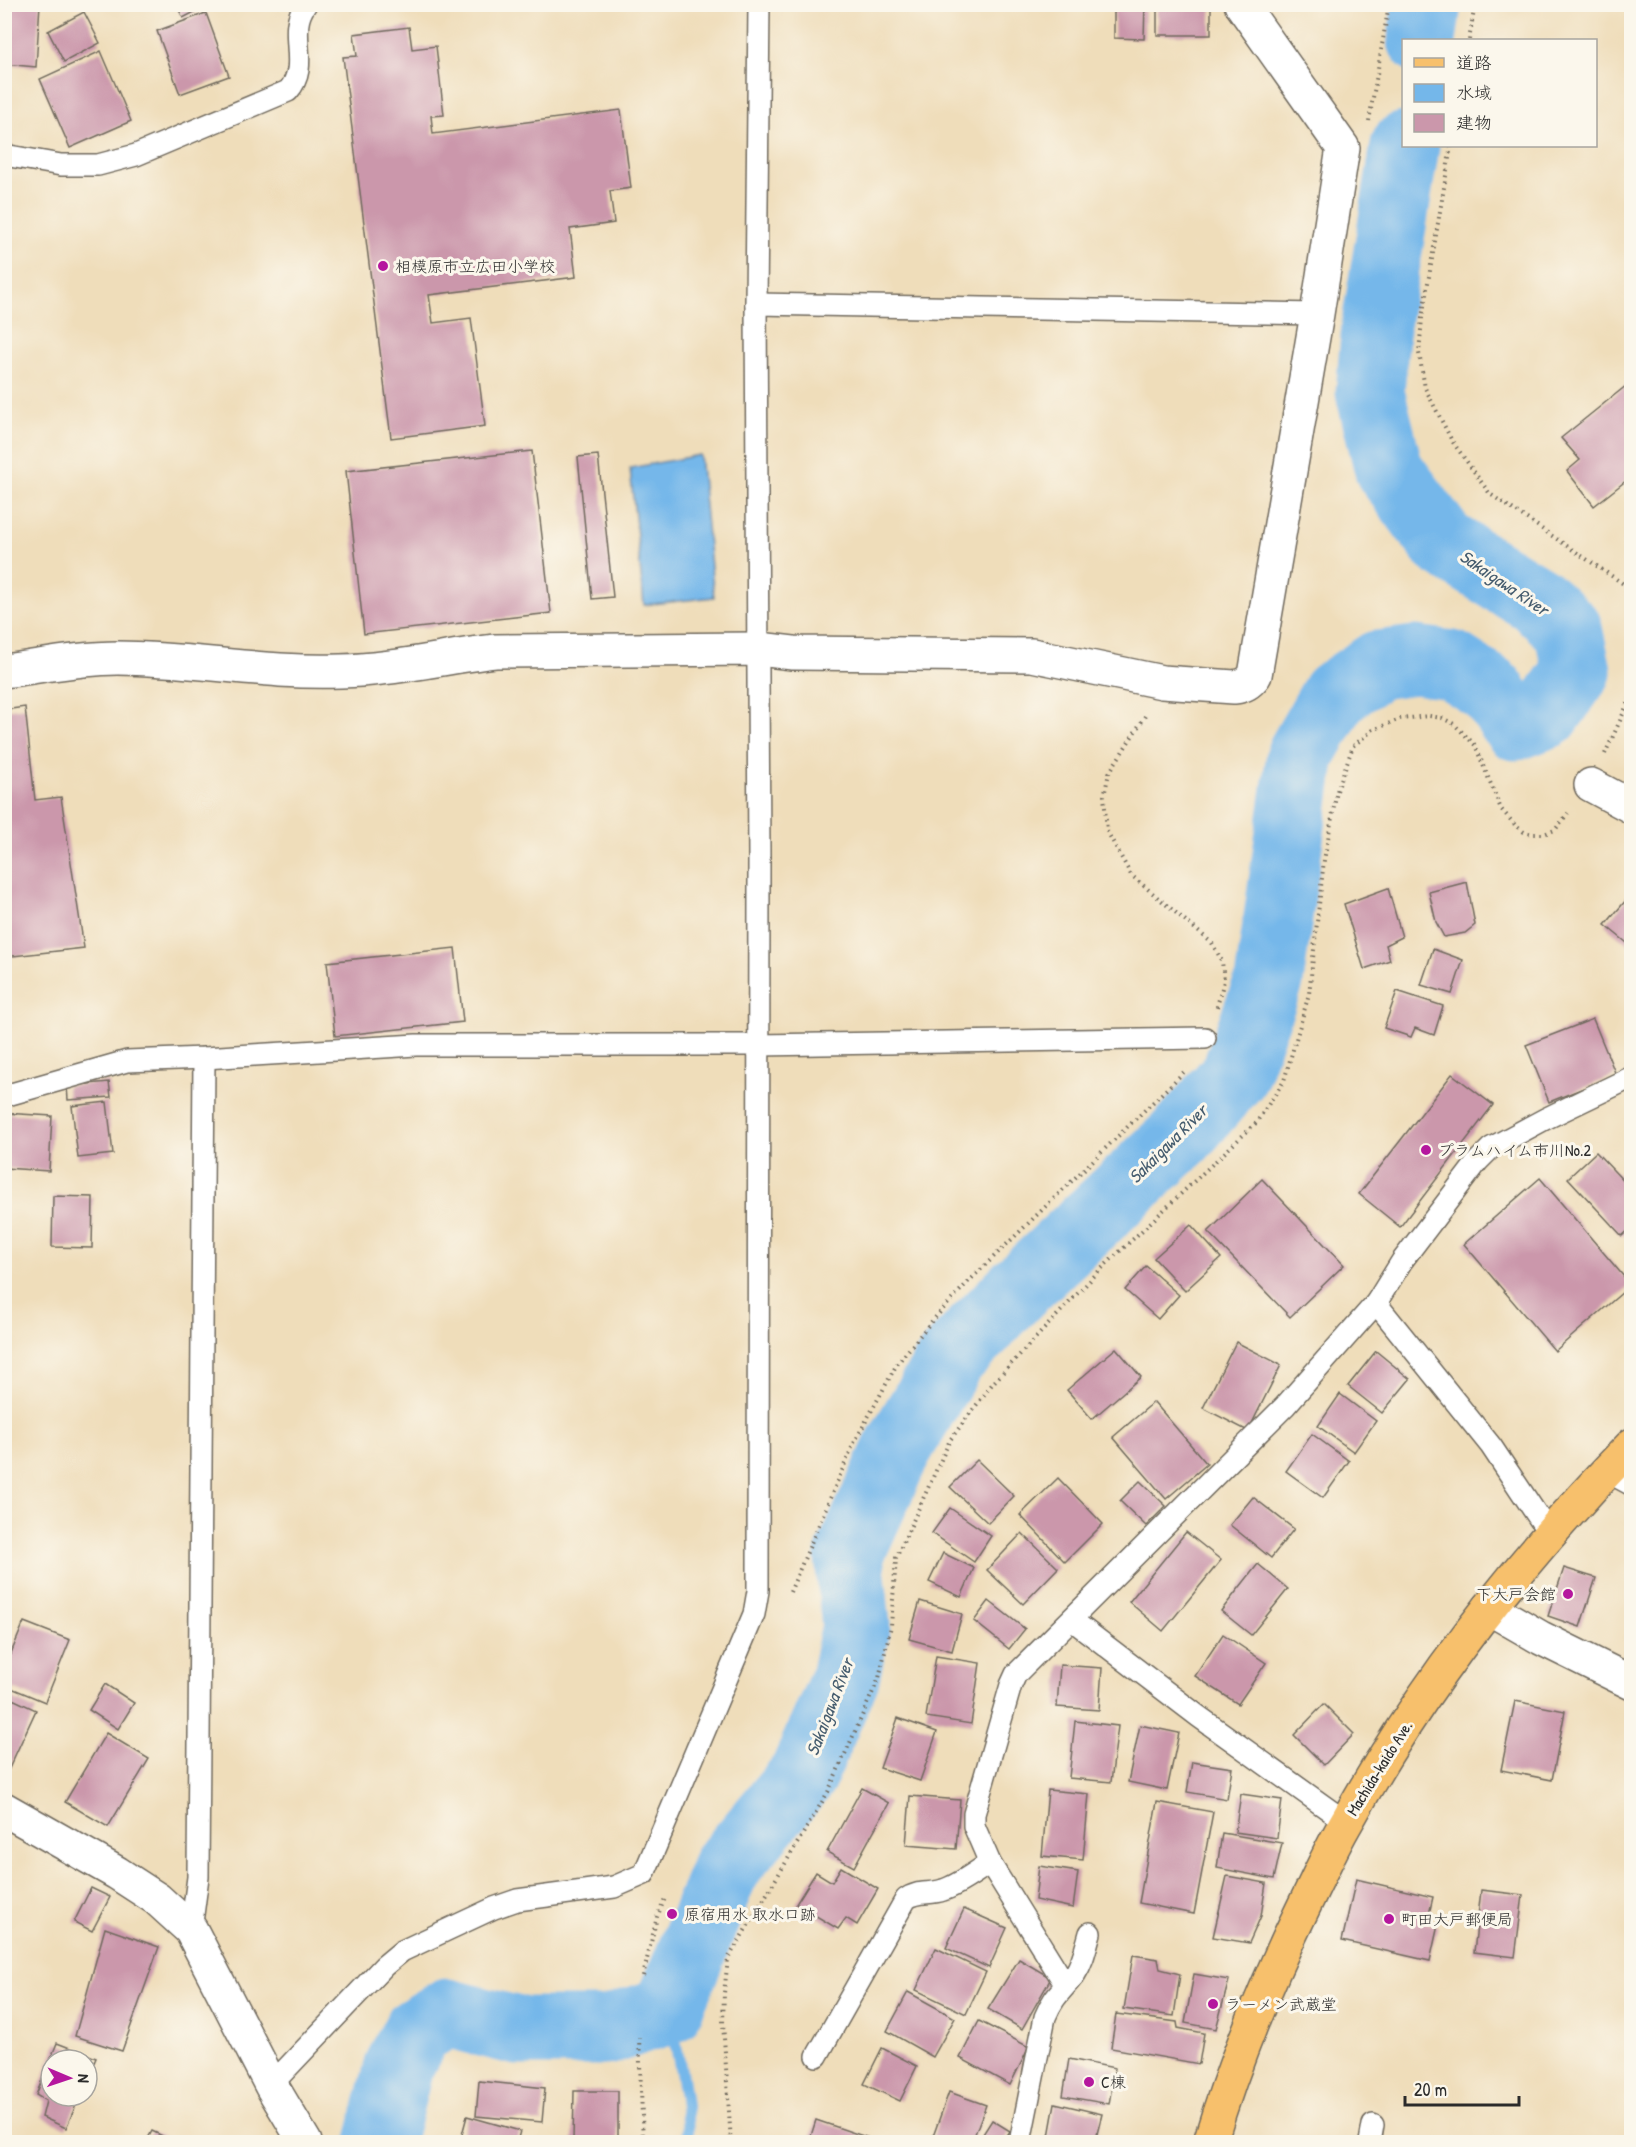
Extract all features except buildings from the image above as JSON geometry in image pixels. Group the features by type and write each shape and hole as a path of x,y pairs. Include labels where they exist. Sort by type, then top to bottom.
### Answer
{"main road":[{"name":"Machida-kaido Ave.","path":"1210,2142 1229,2084 1267,1986 1346,1822 1386,1755 1436,1679 1489,1608 1549,1533 1619,1478 1632,1445"}],"street":[{"path":"4,671 63,662 116,658 270,669 341,671 418,664 495,651 759,649 793,653 1032,655 1162,682 1242,686 1249,683 1255,675 1343,148 1241,4"},
{"path":"1591,785 1632,807"},
{"path":"1489,1608 1541,1638 1632,1683"},
{"path":"4,1809 117,1873 157,1899 191,1930 271,2085 305,2142"}],"lane":[{"path":"4,155 61,165 99,165 136,155 288,91 298,76 300,65 296,25 299,13 306,4"},
{"path":"271,2085 384,1966 402,1951 494,1908 517,1900 614,1887 644,1874 754,1614 758,1591 759,649 756,304 759,4"},
{"path":"756,304 1317,314"},
{"path":"4,1096 127,1060 204,1058 416,1045 759,1046 1205,1038"},
{"path":"191,1930 198,1878 204,1058"},
{"path":"1065,1984 990,1863 974,1826 974,1814 1016,1674 1286,1406 1376,1303 1402,1261 1478,1161 1491,1148 1632,1077"},
{"path":"1376,1303 1491,1446 1549,1533"},
{"path":"1072,1620 1198,1716 1346,1822"},
{"path":"818,2056 906,1899 920,1892 940,1892 948,1889 990,1863"},
{"path":"1020,2142 1045,2017 1052,2000 1080,1965 1090,1933"}],"path":[{"path":"1469,39 1475,4"},
{"path":"1451,147 1422,318 1419,353 1425,388 1452,441 1490,494 1625,585 1632,597"},
{"path":"789,1595 853,1445 897,1364 931,1322 970,1280 1186,1070 1212,1025 1224,981 1222,961 1212,943 1131,875 1107,831 1104,795 1109,773 1148,711 1162,682"},
{"path":"731,2142 723,2023 728,1959 828,1792 879,1678 891,1626 896,1558 950,1440 993,1383 1098,1272 1256,1123 1284,1081 1309,994 1324,860 1337,791 1353,746 1374,730 1400,719 1429,716 1442,718 1454,724 1475,745 1501,809 1516,826 1524,832 1533,834 1555,830 1591,785 1632,694"},
{"path":"644,1976 657,1917 666,1895"},
{"path":"639,2037 643,2142"}],"water":[{"path":"700,455 714,597 644,605 630,468"}],"waterway":[{"name":"Sakaigawa River","path":"1422,39 1427,4"},
{"name":"Sakaigawa River","path":"380,2142 399,2066 417,2031 447,2013 518,2031 606,2031 668,2010 726,1867 803,1775 845,1678 856,1626 849,1556 897,1450 950,1360 1019,1288 1181,1136 1235,1074 1269,981 1301,754 1335,694 1378,665 1415,660 1452,665 1491,690 1516,726 1547,714 1577,671 1568,629 1535,599 1443,543 1389,470 1370,392 1376,324 1405,147"},
{"path":"668,2010 684,2092 688,2142"}],"place":[{"name":"相模原市立広田小学校","path":"383,266"},
{"name":"プラムハイム市川No.2","path":"1426,1150"},
{"name":"下大戸会館","path":"1568,1594"},
{"name":"原宿用水 取水口跡","path":"672,1914"},
{"name":"町田大戸郵便局","path":"1389,1919"},
{"name":"ラーメン武蔵堂","path":"1213,2004"},
{"name":"C棟","path":"1089,2082"}]}
